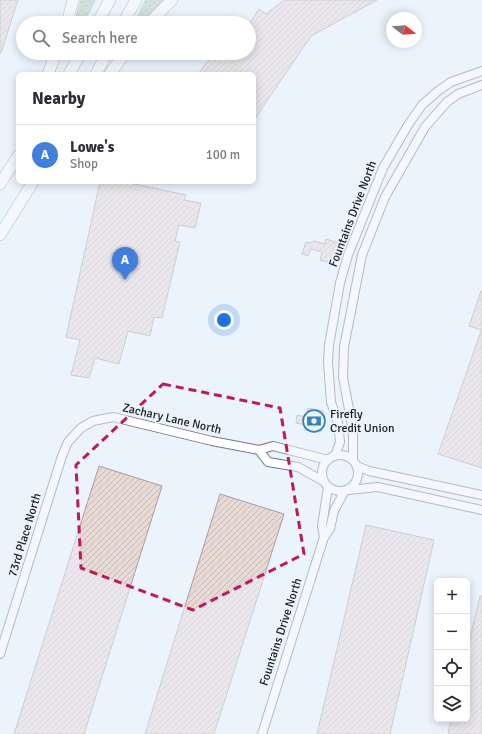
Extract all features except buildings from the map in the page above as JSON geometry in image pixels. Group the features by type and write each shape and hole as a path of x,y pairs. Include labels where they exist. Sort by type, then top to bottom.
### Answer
{"highway":[{"path":"69,16 73,0"},
{"path":"101,16 110,0"},
{"path":"127,16 136,0"},
{"path":"156,16 172,0"},
{"path":"49,72 53,60"},
{"path":"70,72 77,60"},
{"path":"97,72 103,60"},
{"path":"111,72 120,60"},
{"path":"0,184 16,159"},
{"path":"0,235 33,184"}],"street":[{"name":"Fountains Drive North","path":"331,458 340,442 338,423 331,402 328,362 329,345 340,284 348,254 383,168 408,125 422,105 451,82 482,71"},
{"name":"Fountains Drive North","path":"355,463 352,431 343,377 344,347 362,255 385,197 425,127 447,102 458,94 482,85"},
{"name":"Zachary Lane North","path":"82,428 93,421 113,417 259,450 273,446 331,458"},
{"name":"73rd Place North","path":"0,654 62,456 68,442 82,428"},
{"name":"Zachary Lane North","path":"259,450 268,462 298,467 325,484"},
{"path":"482,495 369,471 344,455 331,458 322,470 325,484 338,492 378,487 482,510"},
{"path":"347,491 357,482 358,476 355,463"},
{"name":"Fountains Drive North","path":"324,536 322,526 325,484"},
{"name":"Fountains Drive North","path":"262,734 324,536 330,529 334,511 347,491"}],"highlighted area":[{"path":"163,384 280,408 304,554 193,610 81,568 76,465"}],"green space":[{"path":"80,0 96,0 88,16 76,16"},
{"path":"145,0 168,0 153,16 137,16"}],"place":[{"name":"Lowe's","path":"125,280"},
{"name":"Firefly Credit Union","path":"314,421"}]}
